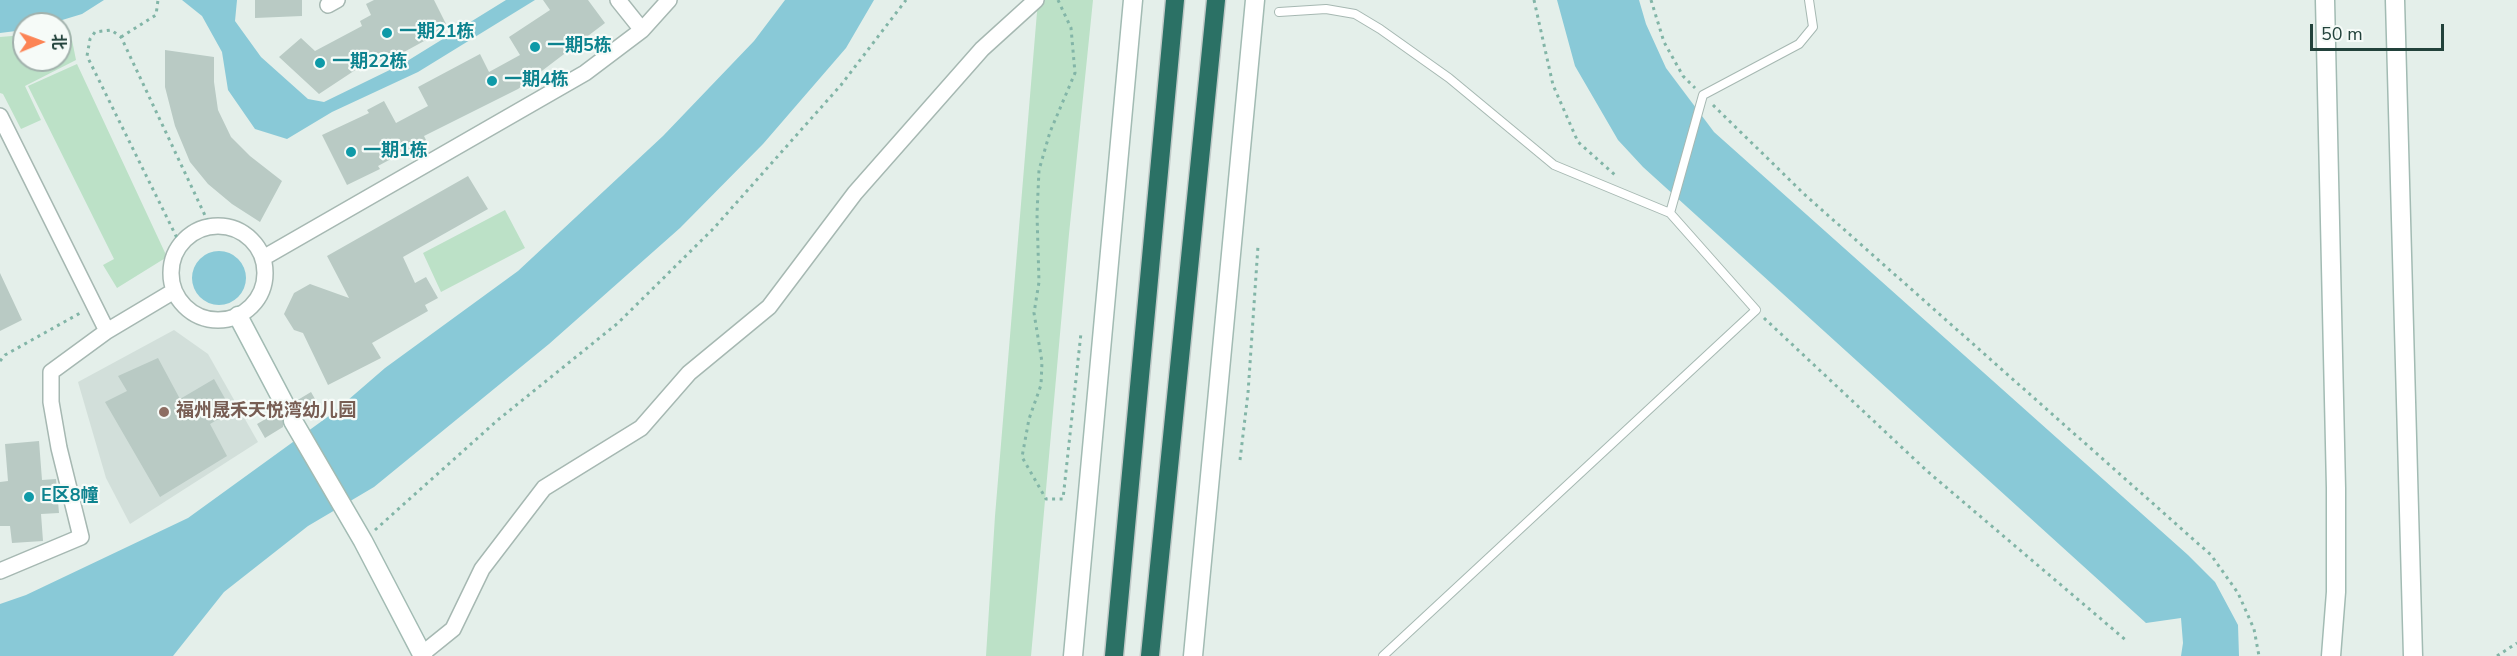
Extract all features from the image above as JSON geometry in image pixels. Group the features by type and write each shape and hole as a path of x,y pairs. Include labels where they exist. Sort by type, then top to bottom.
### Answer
{"highway":[{"path":"1114,656 1175,0"},
{"path":"1150,656 1216,0"}],"street":[{"path":"618,0 642,30"},
{"path":"263,258 585,73 642,30 669,0"},
{"path":"238,316 289,414 359,535 422,655 453,629 483,569 544,488 641,428 689,373 769,307 855,193 982,49 1036,0"},
{"path":"1073,656 1133,0"},
{"path":"1193,656 1255,0"},
{"path":"2325,0 2336,488 2336,592 2331,656"},
{"path":"2395,0 2413,656"},
{"path":"0,116 107,331"},
{"path":"210,226 237,229 248,236 263,258 264,279 258,298 238,316 223,321 208,320 182,305 174,291 170,267 180,244 199,229 210,226"},
{"path":"0,571 81,537 59,448 51,402 51,372 107,331 174,291"}],"lane":[{"path":"1670,213 1676,200 1703,95 1799,44 1813,27 1809,0"},
{"path":"1279,12 1326,9 1355,14 1449,78 1554,165 1670,213 1756,310 1383,656"}],"path":[{"path":"121,37 156,15 158,0"},
{"path":"359,535 618,323 714,228 841,85 906,0"},
{"path":"1058,0 1071,28 1075,73 1050,132 1039,170 1036,214 1039,282 1034,313 1042,362 1041,384 1029,419 1022,457 1046,499 1063,499 1082,333"},
{"path":"1534,0 1553,85 1578,142 1623,180"},
{"path":"1651,0 1664,42 1683,76 1804,194 2211,555 2238,592 2253,629 2259,656"},
{"path":"180,244 87,56 90,39 96,32 111,30 121,37 210,226"},
{"path":"1240,460 1248,393 1258,246"},
{"path":"0,361 5,355 94,305"},
{"path":"1756,310 1927,471 2128,642"},
{"path":"2497,656 2517,643"}],"shaded area":[{"name":"福州晟禾天悦湾幼儿园","path":"174,330 208,354 258,442 130,524 106,478 78,382"}],"green space":[{"path":"1038,0 1093,0 1069,234 1031,656 986,656 995,516"},
{"path":"12,36 12,72 52,72 25,86 41,120 21,129 3,94 0,93 0,37"},
{"path":"72,40 76,60 72,62"},
{"path":"77,64 167,257 117,288 103,265 114,259 28,86 59,72 72,72 72,66"},
{"path":"505,210 525,248 441,292 423,253"}],"water":[{"path":"0,0 104,0 82,14 72,17 72,12 12,12 12,32 0,33"},
{"path":"182,0 237,0 235,21 261,57 308,99 324,102 404,63 506,0 535,0 418,72 332,112 287,139 255,129 228,90 222,52 202,16"},
{"path":"785,0 874,0 846,48 763,144 680,228 549,344 374,487 308,526 224,592 173,656 0,656 0,604 26,595 188,518 333,413 385,368 518,271 663,136 754,41"},
{"path":"1557,0 1639,0 1646,24 1666,68 1714,132 2188,555 2215,582 2238,625 2239,656 2181,656 2183,643 2181,618 2146,623 1643,167 1618,140 1575,66"},
{"path":"214,251 224,251 234,255 242,263 246,278 242,293 234,301 224,305 214,305 204,301 196,293 192,283 192,273 196,263 204,255"}],"building":[{"path":"255,0 302,0 302,16 255,18"},
{"path":"374,0 434,0 448,28 382,64 378,55 319,94 279,57 301,38 315,51 362,26 360,21 371,15 366,4"},
{"path":"543,0 588,0 605,23 518,89 424,136 426,140 378,166 380,169 347,185 322,135 369,113 367,110 384,101 396,123 428,106 418,87 480,54 489,72 520,55 509,37 550,10"},
{"path":"165,50 214,57 214,82 218,110 231,137 250,156 282,181 260,222 232,204 208,184 190,162 175,126 165,87"},
{"path":"468,176 488,209 403,257 415,283 426,277 438,298 425,305 428,311 372,343 381,358 328,385 303,333 294,330 284,314 294,293 310,284 349,298 327,256"},
{"path":"0,273 22,320 0,331"},
{"path":"158,358 180,399 214,379 232,411 210,424 227,456 160,497 105,402 127,391 118,376"},
{"path":"311,392 319,406 303,415 296,411 296,401"},
{"path":"276,413 283,417 283,427 265,438 257,424"},
{"name":"E区8幢","path":"39,441 42,480 56,479 59,513 41,514 43,541 12,543 10,526 0,526 0,482 8,481 5,444"}],"place":[{"name":"一期21栋","path":"387,33"},
{"name":"一期5栋","path":"535,47"},
{"name":"一期22栋","path":"320,63"},
{"name":"一期4栋","path":"492,81"},
{"name":"一期1栋","path":"351,152"},
{"name":"福州晟禾天悦湾幼儿园","path":"164,412"},
{"name":"E区8幢","path":"29,497"}]}
